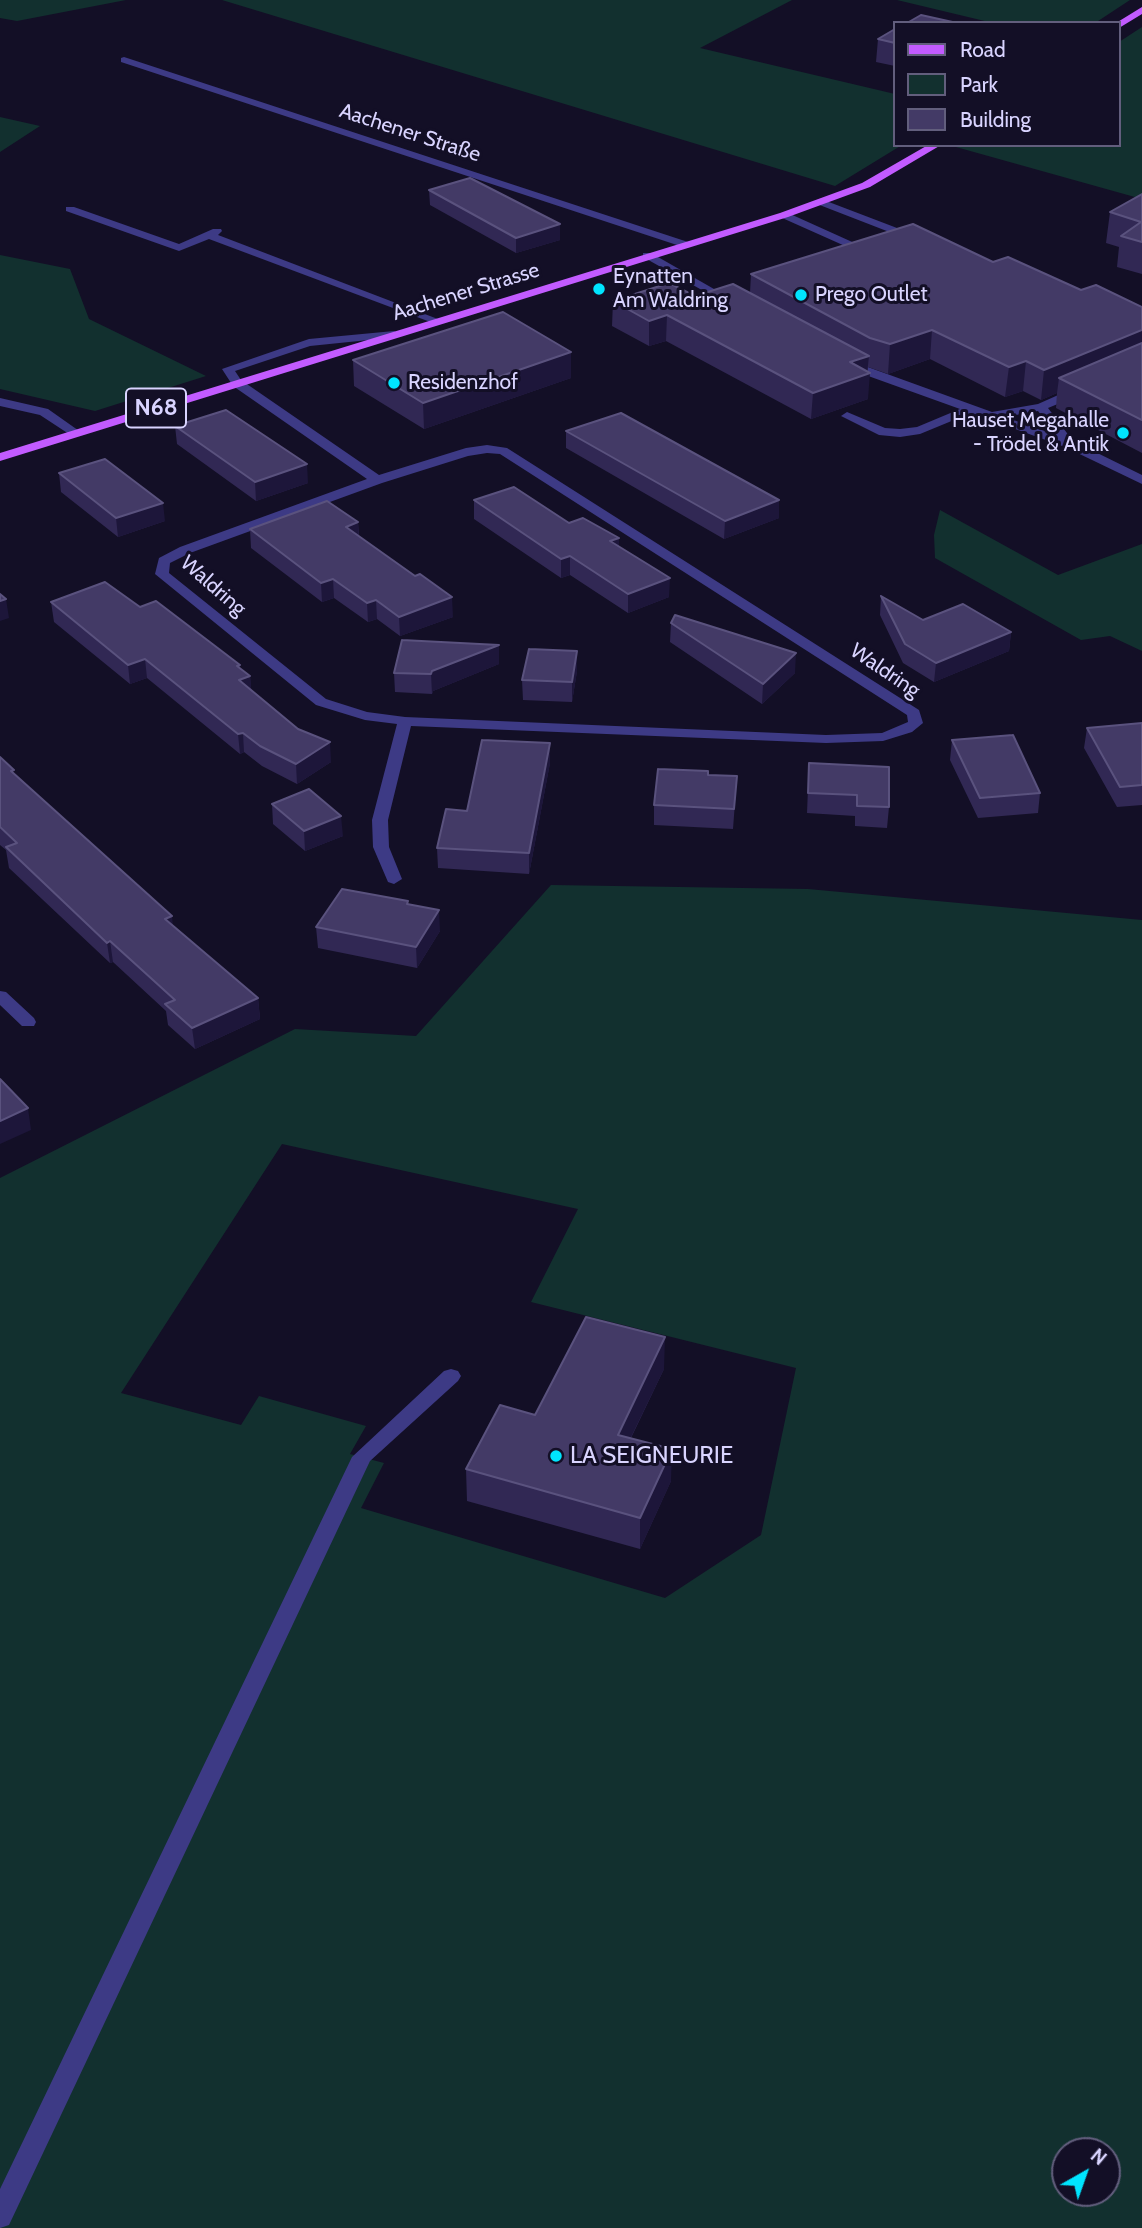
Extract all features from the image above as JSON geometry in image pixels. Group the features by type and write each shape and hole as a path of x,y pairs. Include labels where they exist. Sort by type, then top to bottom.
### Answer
{"main road":[{"path":"1121,24 1142,10"},
{"name":"Aachener Strasse","path":"0,457 647,255 784,215 866,185 932,147"}],"street":[{"name":"Aachener Straße","path":"124,60 684,244"},
{"path":"821,202 862,220 928,243"},
{"path":"70,209 179,248 224,229"},
{"path":"784,215 864,250 852,254"},
{"path":"209,235 437,321"},
{"path":"647,255 735,300"},
{"path":"840,360 863,373 995,415 1069,444 1142,480"},
{"path":"237,383 377,480"},
{"path":"995,415 1041,407 1092,386"},
{"path":"0,402 44,412 76,433"},
{"path":"1041,407 1069,444"},
{"path":"846,416 883,432 900,433 920,430 972,408"},
{"name":"Waldring","path":"503,451 914,713 916,723 883,737 826,739 405,721 365,716 321,702 162,574 164,561 185,550 377,480 466,452 503,451"},
{"path":"394,879 381,847 380,820 405,721"},
{"path":"0,996 28,1022"},
{"path":"0,2216 362,1457 451,1376"}],"green space":[{"path":"0,0 126,0 17,21 0,18"},
{"path":"222,0 792,0 700,48 894,94 894,147 899,147 835,186"},
{"path":"897,0 1130,0 1098,21 985,21"},
{"path":"1142,27 1142,199 956,147 1121,147 1121,41"},
{"path":"0,117 40,126 0,152"},
{"path":"0,255 70,269 89,319 206,376 95,411 0,389"},
{"path":"940,510 1058,575 1142,544 1142,651 1110,636 1081,640 935,558 934,535"},
{"path":"551,885 808,889 1142,920 1142,2228 0,2228 0,1178 295,1029 416,1036","holes":["282,1144 578,1209 531,1302 796,1368 761,1535 665,1598 361,1508 384,1463 350,1454 366,1426 259,1396 241,1425 121,1393"]}],"building":[{"path":"921,15 948,21 910,21"},
{"path":"894,30 894,43 878,39"},
{"path":"470,178 560,224 516,238 429,190"},
{"path":"1142,194 1142,242 1121,236 1141,222 1110,212"},
{"path":"913,224 993,262 1008,257 1081,290 1096,285 1142,307 1142,330 1044,370 1026,361 1009,367 932,330 890,344 870,338 751,274"},
{"path":"669,283 695,296 733,284 869,356 850,362 870,373 813,393 667,315 649,321 613,301"},
{"path":"503,312 571,352 423,403 353,360"},
{"path":"1142,343 1142,420 1059,378"},
{"path":"226,410 307,464 255,482 175,426"},
{"path":"621,413 779,500 725,521 566,431"},
{"path":"105,459 163,503 116,518 59,473"},
{"path":"514,487 569,523 583,518 619,538 610,541 670,578 628,594 570,556 561,559 474,500"},
{"path":"327,501 358,522 346,527 415,576 420,574 452,597 399,617 376,600 367,603 333,579 321,583 250,529"},
{"path":"105,582 140,607 156,601 240,665 237,666 250,676 239,680 298,729 330,742 296,764 260,746 243,733 238,734 145,659 128,665 51,602"},
{"path":"881,596 923,620 963,604 1011,632 936,663 905,644"},
{"path":"675,615 796,653 763,684 671,623"},
{"path":"402,640 499,645 432,671 431,674 394,673"},
{"path":"529,649 577,651 572,682 522,680"},
{"path":"1142,723 1142,785 1120,787 1087,728"},
{"path":"1013,735 1040,793 980,798 952,740"},
{"path":"482,740 550,743 529,853 437,848 446,809 467,811"},
{"path":"0,757 14,770 11,771 172,916 165,919 258,998 192,1028 165,1004 175,1000 110,941 107,943 6,847 17,843 0,827"},
{"path":"809,763 889,767 889,807 857,806 857,795 808,793"},
{"path":"658,769 708,771 708,775 737,776 734,809 654,805"},
{"path":"309,789 341,816 304,831 272,804"},
{"path":"342,889 408,901 407,904 439,910 416,947 316,927"},
{"path":"0,1079 28,1108 0,1121"},
{"name":"LA SEIGNEURIE","path":"586,1317 665,1337 618,1435 672,1449 640,1518 466,1469 500,1405 535,1415"}],"place":[{"name":"Eynatten Am Waldring","path":"599,289"},
{"name":"Prego Outlet","path":"801,295"},
{"name":"Residenzhof","path":"394,383"},
{"name":"Hauset Megahalle - Trödel & Antik","path":"1123,433"},
{"name":"LA SEIGNEURIE","path":"556,1456"}]}
